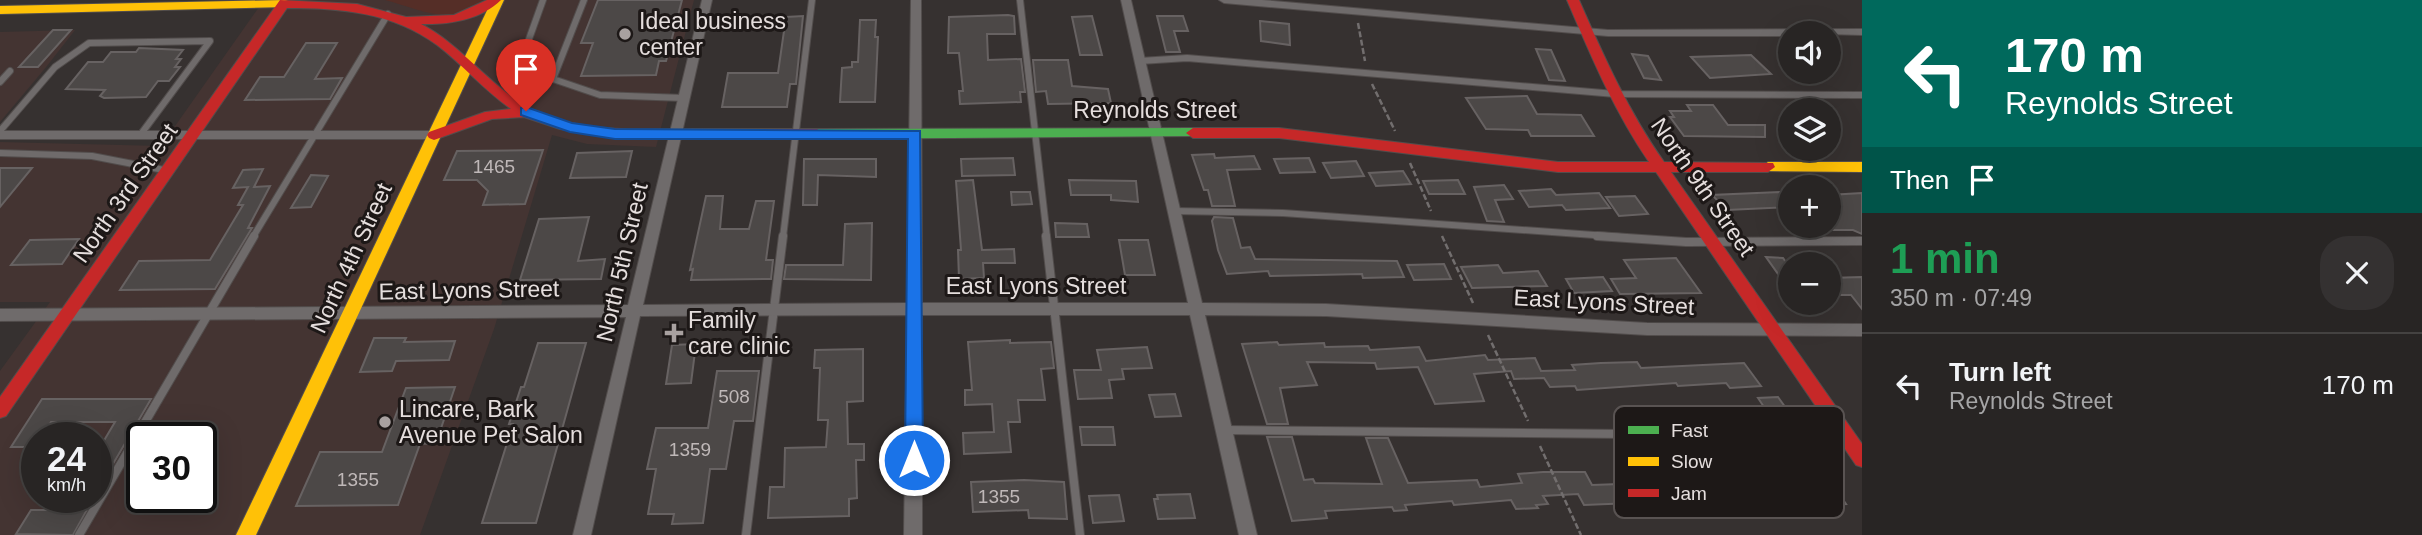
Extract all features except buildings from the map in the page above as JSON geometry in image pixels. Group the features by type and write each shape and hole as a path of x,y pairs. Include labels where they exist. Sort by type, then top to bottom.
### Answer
{"main road":[{"path":"0,10 285,2 348,6 395,16 449,21 476,13 496,0"},
{"name":"North 4th Street","path":"246,535 496,0"},
{"name":"North 9th Street","path":"1573,0 1615,94 1659,167 1714,242 1825,406"},
{"name":"North 3rd Street","path":"0,411 285,2"},
{"name":"Reynolds Street","path":"395,16 423,29 468,62 526,111 581,129 615,134 1279,133 1558,166 1862,167"},
{"path":"434,135 490,115 526,111"},
{"name":"North 9th Street","path":"1845,436 1862,459"}],"street":[{"name":"North 5th Street","path":"582,535 707,0"},
{"path":"913,535 916,0"},
{"path":"1126,0 1248,535"},
{"path":"1224,0 1586,32 1862,32"},
{"path":"0,133 434,135"},
{"name":"East Lyons Street","path":"0,315 1055,308 1326,310 1647,329 1862,330"}],"lane":[{"path":"543,0 524,53 527,61 552,79 580,91 608,96 684,98"},
{"path":"552,79 584,0"},
{"path":"746,535 812,0"},
{"path":"1020,0 1080,535"},
{"path":"79,535 313,134 395,16"},
{"path":"0,133 55,67 89,43 210,41 141,134"},
{"path":"1140,61 1187,58 1615,94 1862,95"},
{"path":"0,82 10,71"},
{"path":"0,153 50,152 106,158 144,169 168,170"},
{"path":"1174,211 1283,213 1714,242 1862,241"},
{"path":"1224,430 1614,434"},
{"path":"1845,436 1862,435"}],"path":[{"path":"1357,13 1367,74 1581,535"}],"shaded area":[{"path":"264,0 694,0 656,147 587,144 552,135 494,329 420,535 0,535 0,371 50,302 0,302 0,142 161,146"},
{"path":"385,0 482,0 471,9 447,15"},
{"path":"75,30 47,66 0,122 0,32"}],"traffic: fast":[{"path":"817,134 1193,133"}],"traffic: slow":[{"path":"246,535 498,0"},
{"path":"0,10 284,4"},
{"path":"1768,167 1862,167"}],"traffic: jam":[{"path":"0,411 286,0"},
{"path":"410,20 455,18 475,12 495,0"},
{"path":"1573,0 1605,75 1639,137 1825,406"},
{"path":"284,4 334,5 379,12 400,19 441,42 498,93 519,108 560,125 633,134 817,134"},
{"path":"434,135 490,115 526,112"},
{"path":"1193,133 1279,133 1558,167 1768,167"},
{"path":"1844,433 1862,459"}],"place":[{"name":"Ideal business center","path":"625,34"},
{"name":"Family care clinic","path":"674,333"},
{"name":"Lincare, Bark Avenue Pet Salon","path":"385,422"}],"route":[{"path":"526,111 570,127 615,134 915,135 914,460"}]}
